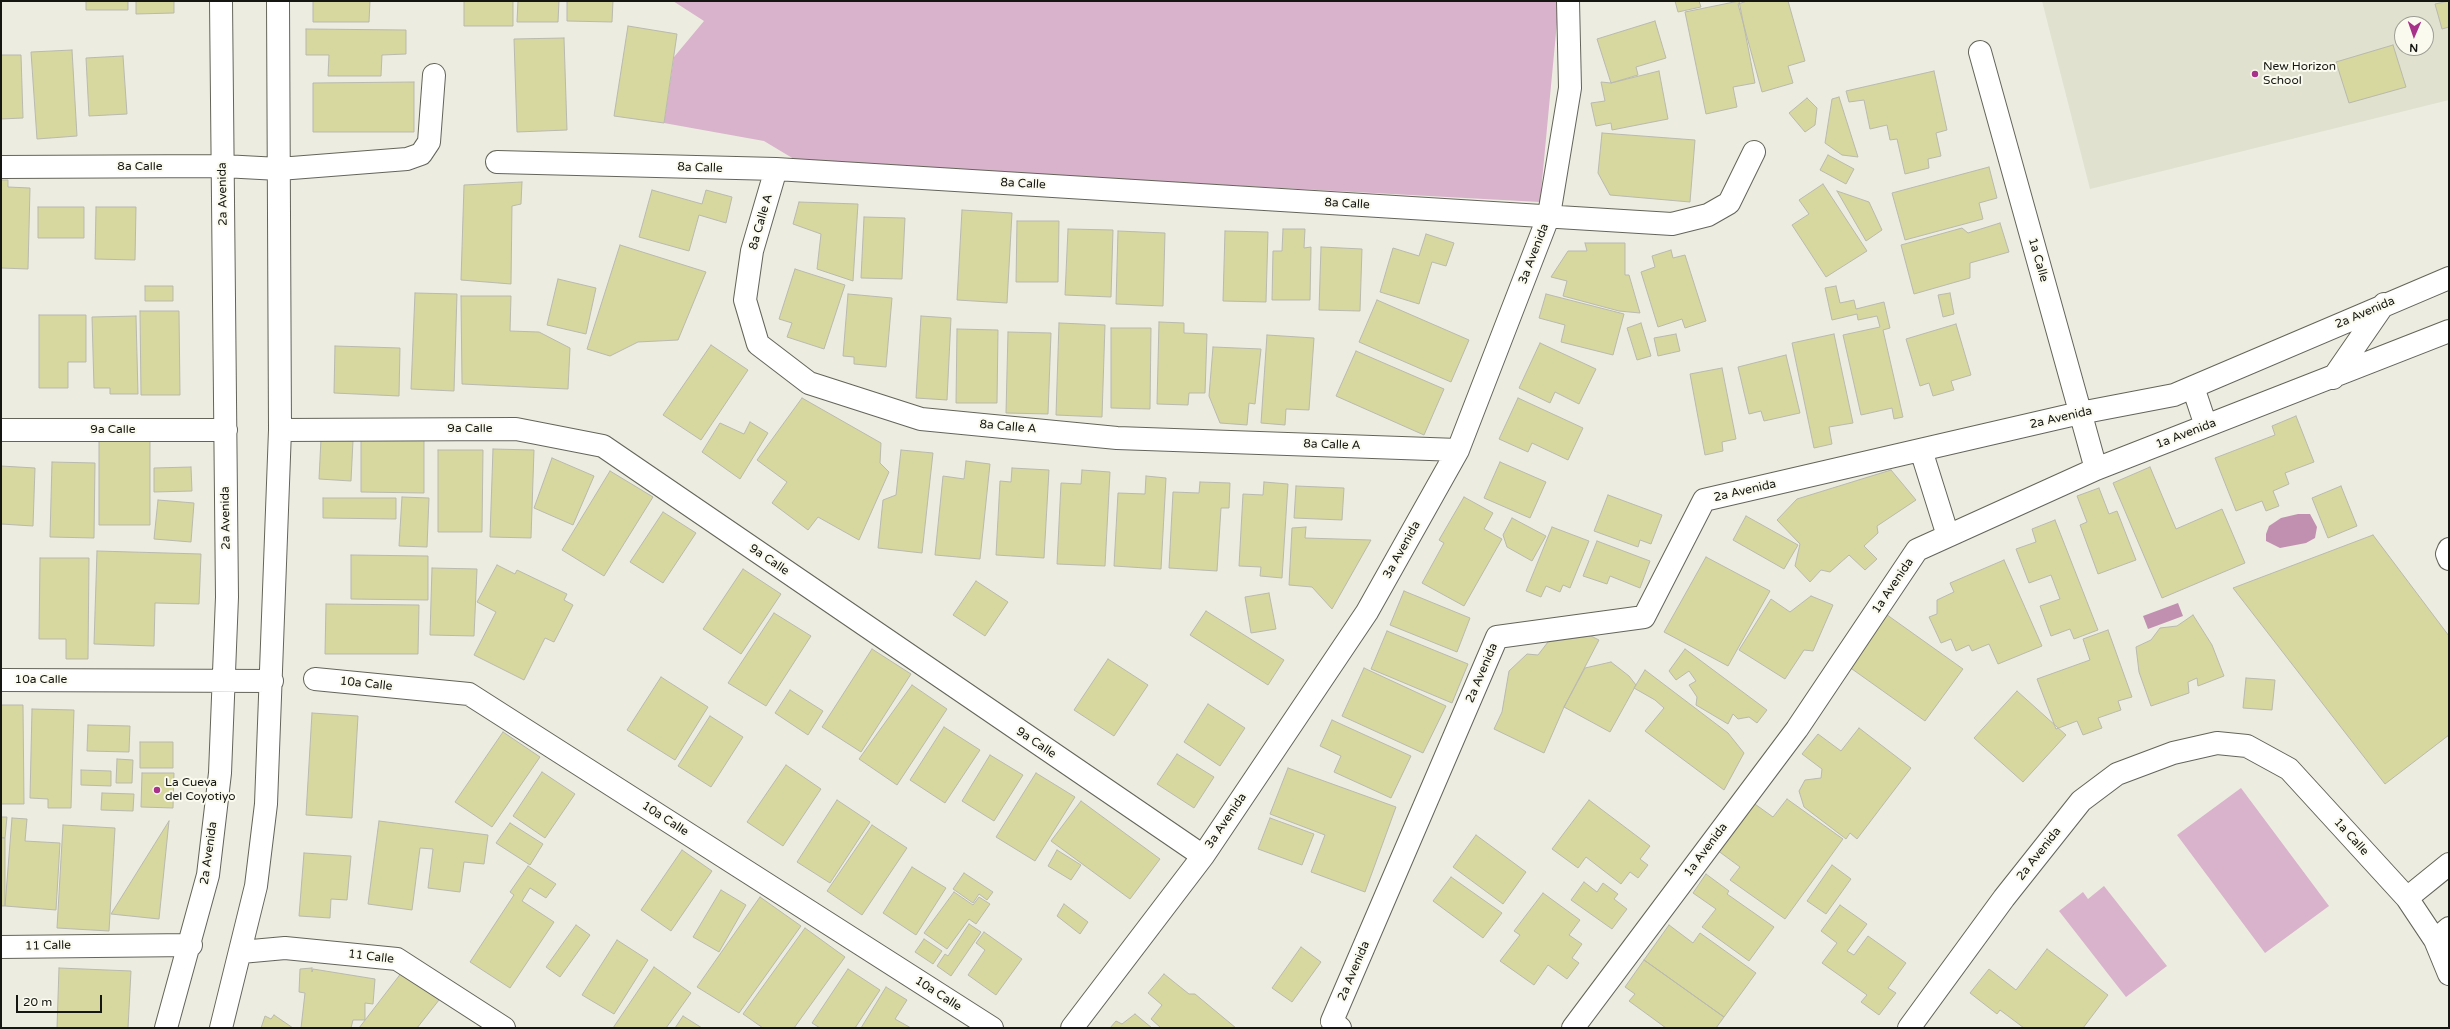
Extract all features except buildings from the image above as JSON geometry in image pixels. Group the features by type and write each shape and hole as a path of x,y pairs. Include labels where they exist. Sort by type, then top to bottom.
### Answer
{"street":[{"name":"2a Avenida","path":"166,1028 191,945 208,875 220,774 227,597 221,1"},
{"path":"221,1028 242,952 256,886 266,804 272,681 280,430 278,1"},
{"name":"3a Avenida","path":"1072,1028 1203,856 1367,612 1458,450 1549,215 1570,88 1568,1"},
{"name":"1a Calle","path":"1980,52 2096,469"},
{"name":"8a Calle","path":"1,167 223,166 278,169 408,159 421,154 429,142 434,75"},
{"name":"8a Calle","path":"497,162 776,169 1549,215 1672,224 1708,216 1729,203 1754,152"},
{"name":"8a Calle A","path":"776,169 752,251 745,300 758,344 809,383 922,419 1117,438 1458,450"},
{"name":"2a Avenida","path":"1336,1024 1497,637 1644,617 1704,500 2080,413 2174,395 2384,304 2449,278"},
{"path":"2333,378 2384,304"},
{"name":"1a Avenida","path":"1573,1028 1797,729 1917,550 2096,469 2333,378 2449,331"},
{"path":"2193,387 2206,426"},
{"name":"9a Calle","path":"280,430 516,429 603,446 1203,856"},
{"name":"9a Calle","path":"1,430 226,430"},
{"path":"1922,450 1948,536"},
{"path":"2449,549 2447,554 2449,559"},
{"name":"10a Calle","path":"315,679 469,694 992,1028"},
{"name":"10a Calle","path":"1,680 272,681"},
{"name":"2a Avenida","path":"1909,1028 2004,898 2081,801 2117,774 2173,753 2217,743"},
{"name":"1a Calle","path":"2217,743 2247,746 2289,769 2442,934 2449,974"},
{"path":"2407,898 2449,864"},
{"name":"11 Calle","path":"1,947 191,945"},
{"name":"11 Calle","path":"242,952 285,948 398,959 504,1028"}],"shaded area":[{"path":"673,1 1559,1 1540,202 799,162 764,141 664,123 674,57 704,21"},
{"name":"New Horizon School","path":"2042,1 2449,1 2449,100 2090,189"},
{"path":"2298,514 2310,514 2317,527 2315,538 2306,543 2280,548 2266,541 2266,534 2269,526 2281,518"},
{"path":"2178,603 2183,616 2148,629 2143,616"},
{"path":"2241,788 2329,906 2265,953 2177,835"},
{"path":"2104,886 2167,966 2126,997 2059,911 2083,892 2088,899"}],"place":[{"name":"New Horizon School","path":"2255,74"},
{"name":"La Cueva del Coyotiyo","path":"157,790"}]}
